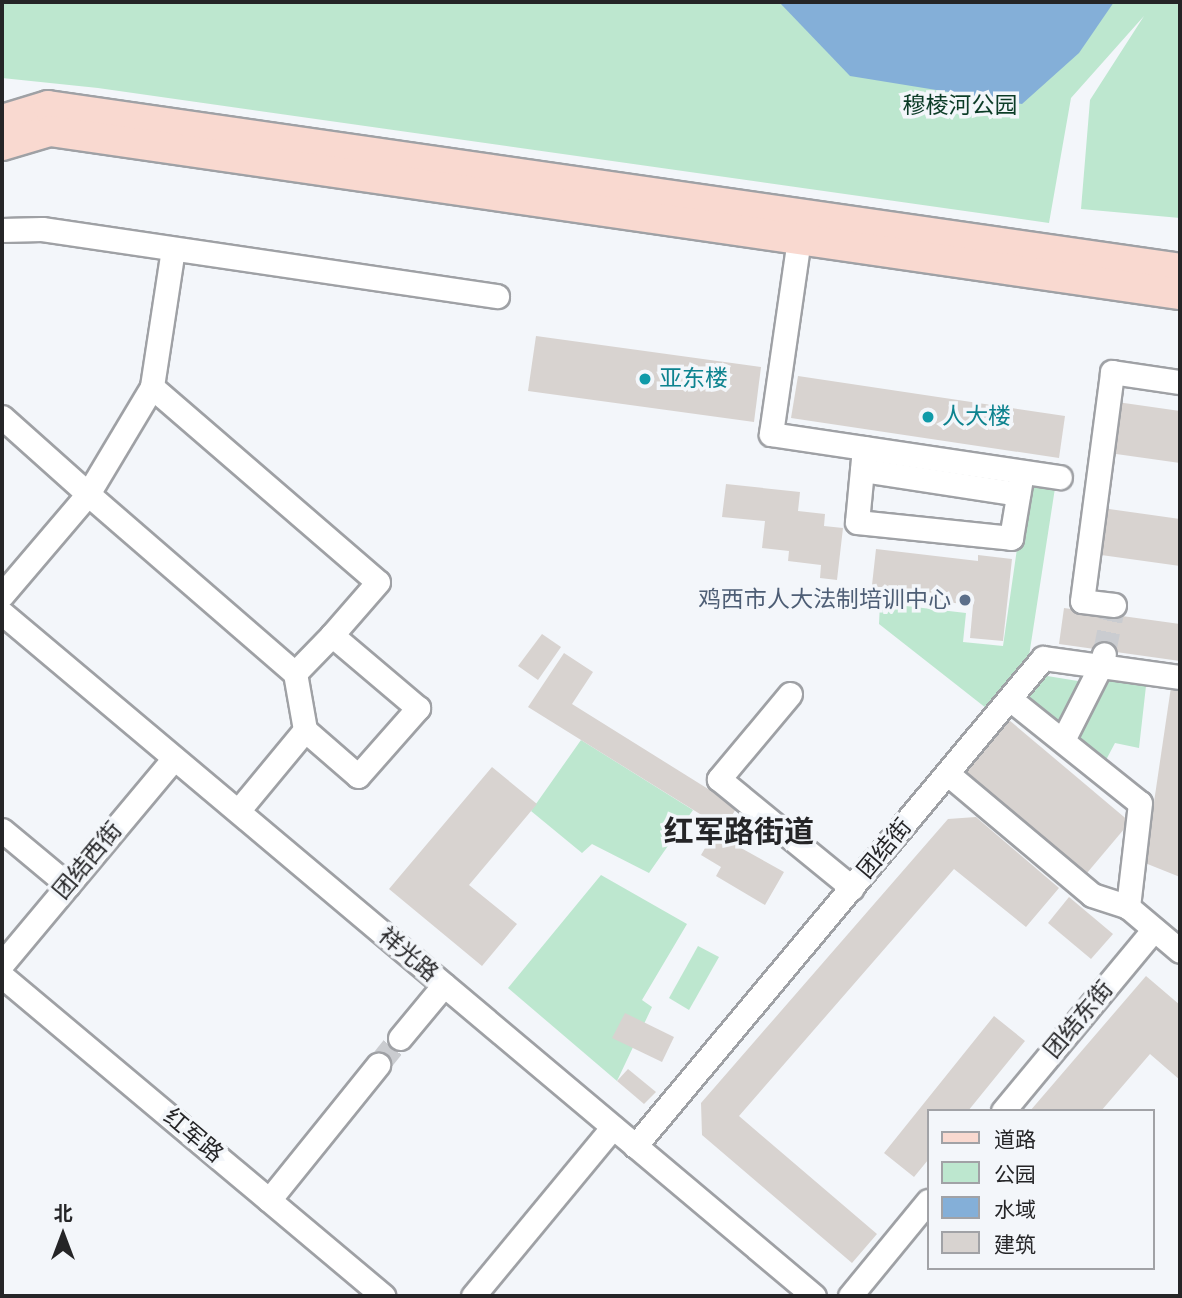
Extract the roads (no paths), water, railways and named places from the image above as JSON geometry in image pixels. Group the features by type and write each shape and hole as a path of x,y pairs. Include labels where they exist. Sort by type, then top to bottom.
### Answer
{"main road":[{"path":"2,120 48,106 1180,269"},
{"path":"2,145 50,131 1180,294"}],"street":[{"path":"2,230 42,229 497,296"},
{"path":"799,239 771,434 863,459 1020,483 1060,477"},
{"path":"3,611 88,494 152,387 173,249"},
{"path":"1114,605 1082,601 1112,372 1180,382"},
{"path":"152,387 378,582 295,673"},
{"path":"2,417 295,673 305,730 358,776 418,708 332,635"},
{"path":"863,459 857,522 1012,538 1020,483"},
{"name":"祥光路","path":"3,611 814,1296"},
{"name":"团结街","path":"635,1146 948,774 1042,658 1102,659 1180,677"},
{"path":"1063,740 1102,659"},
{"path":"790,694 719,779 852,888"},
{"path":"1010,699 1140,803 1128,906"},
{"path":"237,811 305,730"},
{"name":"团结西街","path":"2,964 174,758"},
{"path":"948,774 1092,895 1128,906 1180,951"},
{"path":"2,830 68,885"},
{"name":"团结东街","path":"1005,1109 1154,929"},
{"name":"红军路","path":"2,976 384,1296"},
{"path":"400,1038 444,985"},
{"path":"269,1200 378,1065"},
{"path":"473,1296 613,1127"},
{"path":"849,1296 926,1203"}],"water":[{"path":"779,2 1114,2 1079,53 1022,104 850,76"}],"tunnel":[{"path":"1104,654 1114,605"},
{"path":"378,1065 400,1038"}],"place":[{"name":"亚东楼","path":"645,379"},
{"name":"人大楼","path":"928,417"},
{"name":"鸡西市人大法制培训中心","path":"965,600"}],"district":[{"name":"红军路街道","path":"739,832"}],"park label":[{"name":"穆棱河公园","path":"960,106"}]}
